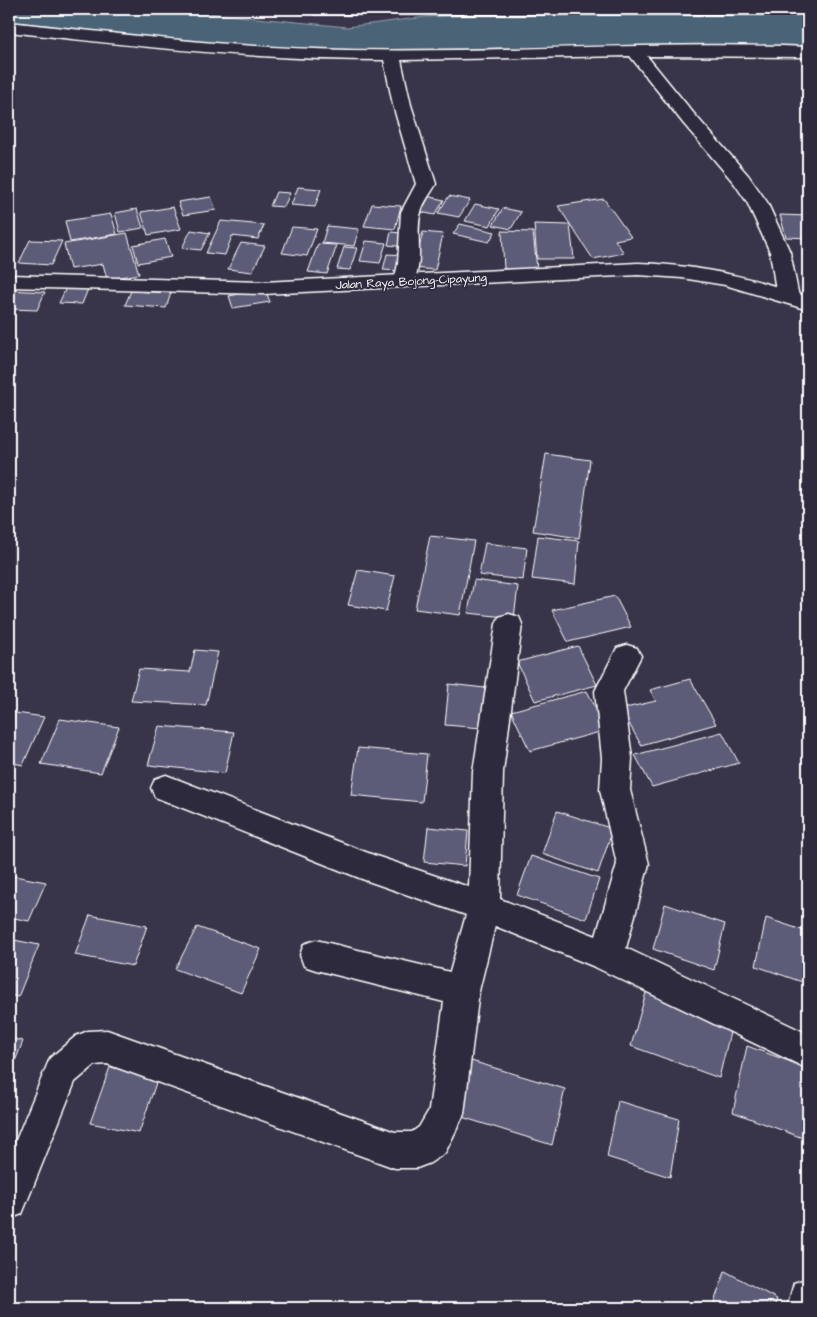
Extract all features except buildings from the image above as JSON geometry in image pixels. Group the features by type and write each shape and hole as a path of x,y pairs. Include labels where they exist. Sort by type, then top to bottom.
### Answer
{"street":[{"path":"316,9 646,34 808,52"},
{"path":"9,27 204,48 289,53 501,54 646,34 795,9"},
{"path":"646,34 689,119 741,179 757,202 780,252 788,297"},
{"path":"392,54 402,105 426,176 426,184 411,212 408,264 404,281"},
{"name":"Jalan Raya Bojong-Cipayung","path":"9,282 263,288 638,269 671,269 713,276 808,304"},
{"path":"9,1200 62,1070 88,1048 107,1047 395,1150 418,1150 432,1140 446,1114 462,992 484,907 488,772 508,624"},
{"path":"607,956 633,864 621,823 615,790 617,758 610,691 627,656"},
{"path":"166,788 373,869 484,907 607,956 808,1052"},
{"path":"316,955 462,992"},
{"path":"806,1308 808,1297"}],"water":[{"path":"9,9 167,9 347,27 425,17 595,10 808,9 808,51 656,50 391,54 204,48 9,27"}]}
